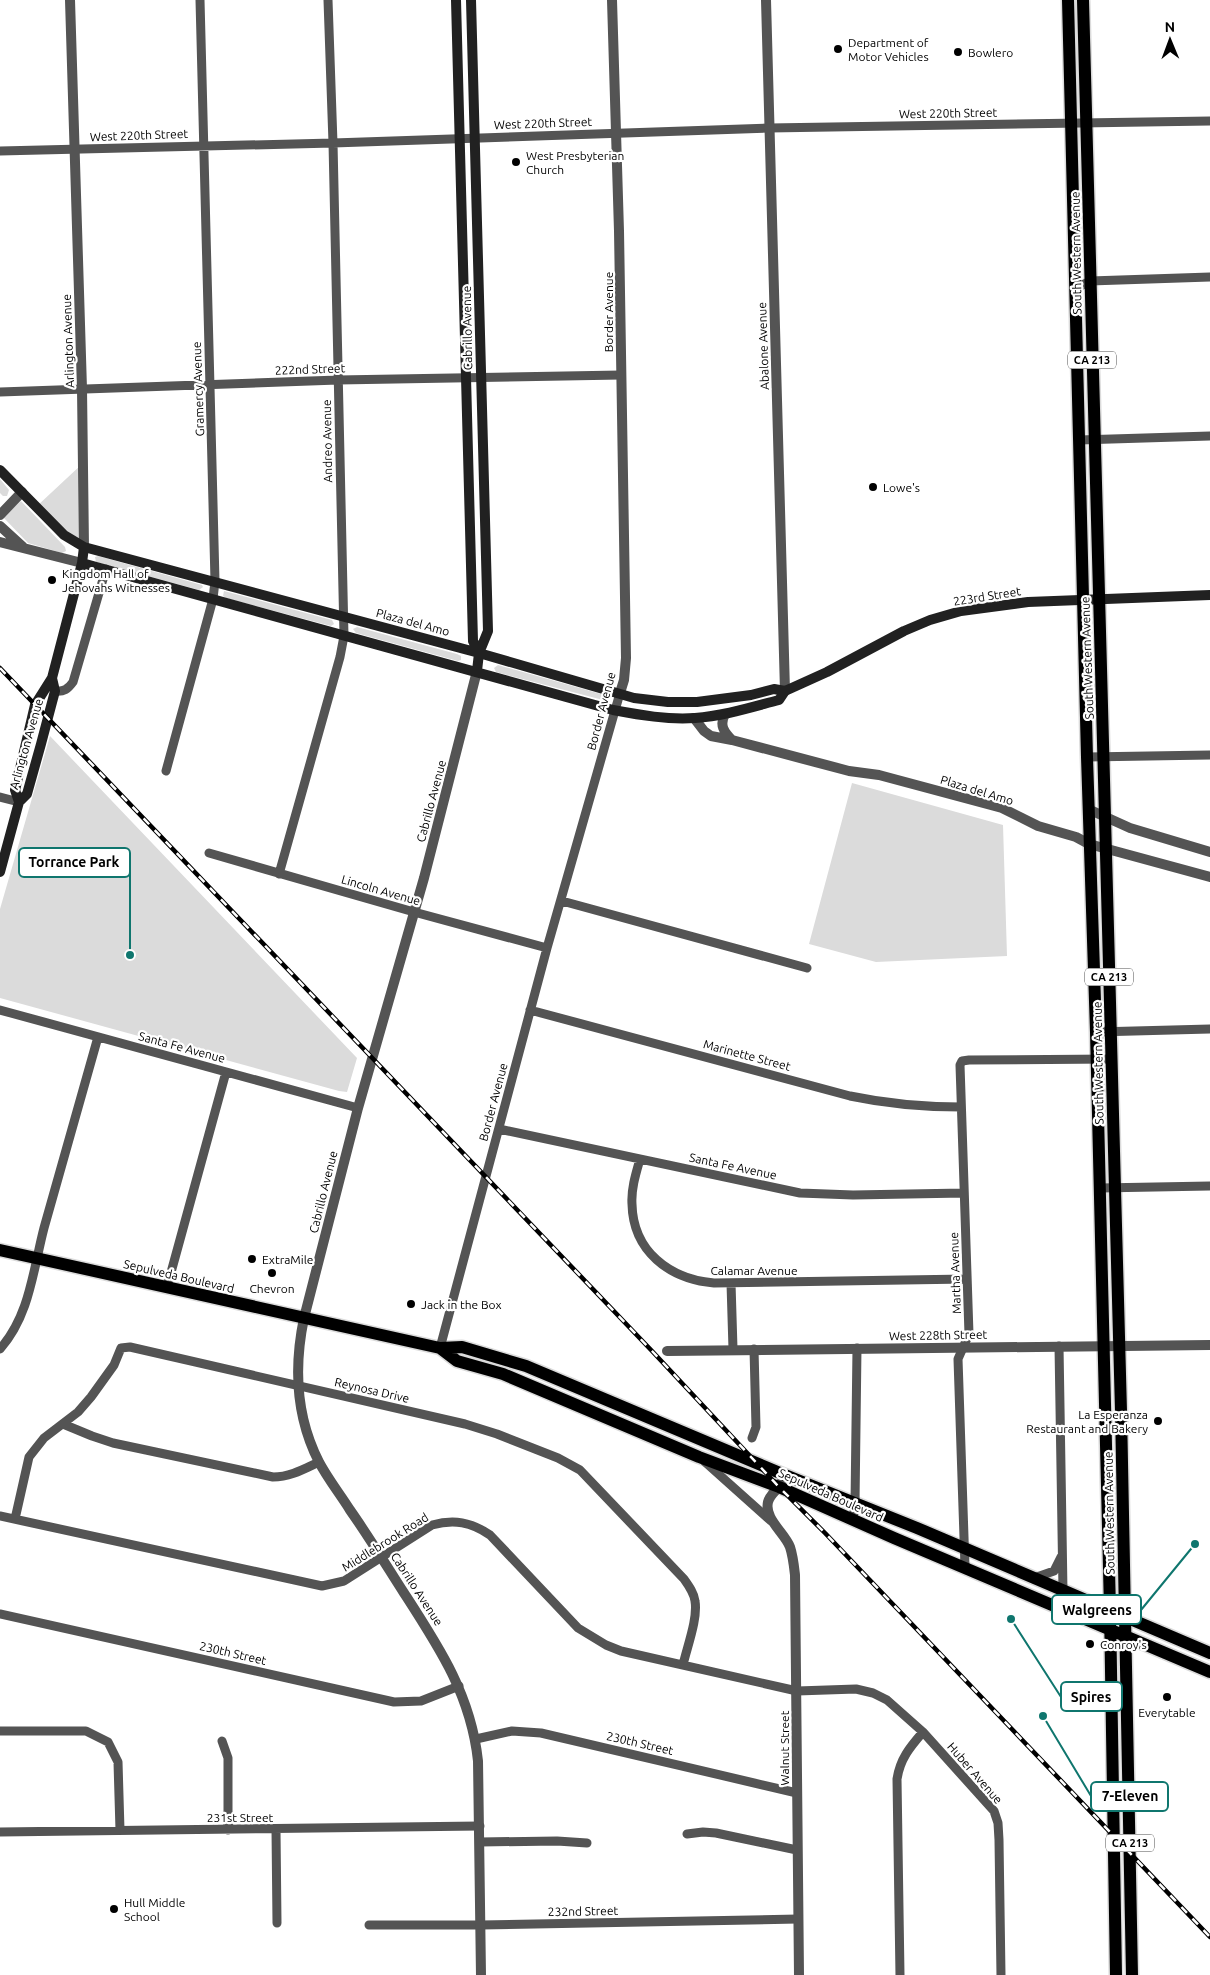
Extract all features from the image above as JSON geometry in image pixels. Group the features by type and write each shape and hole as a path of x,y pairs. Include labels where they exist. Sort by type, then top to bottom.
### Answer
{"main road":[{"name":"Cabrillo Avenue","path":"456,0 473,641 479,653"},
{"name":"Cabrillo Avenue","path":"471,0 488,631 479,653 477,672"},
{"name":"South Western Avenue","path":"1068,0 1082,601 1100,1188 1116,1975"},
{"name":"South Western Avenue","path":"1083,0 1088,123 1094,439 1107,848 1132,1975"},
{"name":"Plaza del Amo","path":"0,470 64,535 84,547 653,701 726,700 774,689 785,691"},
{"name":"Arlington Avenue","path":"19,802 15,790 35,705 52,678 82,563 84,547"},
{"path":"82,563 614,710 636,714 694,718 725,714 779,700 785,691"},
{"name":"223rd Street","path":"785,691 827,672 904,631 957,612 1007,603 1210,595"},
{"name":"Arlington Avenue","path":"0,872 19,802 27,794 55,691 52,678"},
{"name":"Sepulveda Boulevard","path":"0,1250 440,1348 462,1347 526,1366 1210,1652"},
{"name":"Sepulveda Boulevard","path":"440,1348 457,1361 503,1374 699,1457 779,1487 1210,1672"},
{"path":"576,1404 582,1390"},
{"path":"1104,1395 1113,1410 1113,1437 1116,1441 1121,1441"}],"street":[{"name":"Arlington Avenue","path":"70,0 82,389 84,547"},
{"name":"Gramercy Avenue","path":"166,771 213,599 215,581 200,0"},
{"name":"Andreo Avenue","path":"279,874 340,657 344,636 328,0"},
{"name":"Border Avenue","path":"440,1348 547,948 624,680 626,658 617,133 612,0"},
{"name":"Abalone Avenue","path":"766,0 785,691"},
{"name":"West 220th Street","path":"0,151 333,143 769,128 1210,121"},
{"path":"1075,289 1090,281 1210,278"},
{"name":"222nd Street","path":"0,392 338,380 621,375"},
{"path":"1079,440 1210,436"},
{"path":"2,509 22,492"},
{"path":"0,526 24,548"},
{"path":"0,542 82,563"},
{"name":"Arlington Avenue","path":"55,691 61,692 73,682 106,569"},
{"name":"Cabrillo Avenue","path":"477,672 414,912 358,1108 304,1318 297,1362 298,1386 306,1426 319,1462 442,1652 459,1686 476,1739 480,1826 481,1975"},
{"path":"725,714 722,719 724,732 732,740"},
{"name":"Plaza del Amo","path":"694,718 704,731 711,736 849,771 879,775 1002,808 1038,826 1076,837 1089,844 1210,877"},
{"path":"1087,756 1210,755"},
{"path":"0,797 19,802"},
{"path":"1088,809 1130,828 1210,852"},
{"name":"Lincoln Avenue","path":"209,853 547,948"},
{"path":"562,901 807,968"},
{"name":"Santa Fe Avenue","path":"0,1010 358,1108"},
{"name":"Marinette Street","path":"530,1010 881,1103 961,1107"},
{"path":"1096,1032 1210,1029"},
{"path":"0,1349 9,1338 23,1312 36,1258 98,1037"},
{"path":"1096,1059 1112,1059"},
{"name":"Martha Avenue","path":"965,1567 958,1359 969,1334 960,1065 962,1061 969,1060 1096,1059"},
{"path":"166,1287 226,1072"},
{"name":"Santa Fe Avenue","path":"499,1129 800,1193 853,1195 964,1193"},
{"name":"Calamar Avenue","path":"640,1159 634,1183 632,1216 642,1244 660,1264 687,1278 701,1282 731,1283 967,1279"},
{"path":"1100,1188 1210,1186"},
{"path":"731,1283 733,1349"},
{"name":"West 228th Street","path":"667,1351 1210,1345"},
{"path":"1059,1346 1063,1591"},
{"name":"Reynosa Drive","path":"15,1519 29,1457 44,1438 63,1424 91,1397 114,1365 121,1348 125,1347 465,1424 497,1434 580,1470 684,1579 692,1591 696,1614 683,1665"},
{"path":"853,1520 856,1503 857,1348"},
{"path":"752,1438 756,1427 754,1349"},
{"path":"63,1424 113,1442 273,1477 284,1477 319,1462"},
{"name":"Walnut Street","path":"699,1457 777,1526"},
{"name":"Walnut Street","path":"784,1475 779,1487 769,1498 767,1506 771,1518 785,1536 793,1559 797,1691 799,1975"},
{"name":"Middlebrook Road","path":"0,1516 322,1586 344,1581 432,1525 443,1522 467,1523 490,1535 567,1617 590,1636 621,1651 797,1691"},
{"path":"1034,1578 1054,1571 1062,1552"},
{"name":"230th Street","path":"0,1614 394,1702 421,1701 459,1686"},
{"name":"Huber Avenue","path":"797,1691 856,1689 873,1693 896,1707 923,1732 994,1811 998,1823 1001,1975"},
{"path":"0,1731 86,1731 108,1742 118,1762 120,1830"},
{"name":"230th Street","path":"476,1739 512,1731 540,1733 797,1793"},
{"path":"900,1975 897,1779 903,1757 923,1732"},
{"path":"222,1740 228,1758 228,1830"},
{"name":"231st Street","path":"0,1832 480,1826"},
{"path":"276,1830 277,1923"},
{"path":"687,1834 716,1833 797,1850"},
{"path":"480,1842 557,1841 587,1843"},
{"name":"232nd Street","path":"369,1925 481,1925 798,1919"}],"shaded area":[{"path":"81,465 83,545 37,506"},
{"path":"0,479 9,490 7,496 3,496 0,493"},
{"path":"21,501 65,547 66,551 62,553 28,543 3,517"},
{"path":"98,556 202,585 203,587 199,590 96,562 95,557"},
{"path":"224,591 332,620 334,624 331,626 226,598 223,596"},
{"path":"357,627 457,654 461,656 461,660 458,661 356,633 353,629"},
{"path":"498,665 601,694 604,697 603,700 496,672 494,668"},
{"path":"50,736 357,1058 347,1092 0,998 0,909"},
{"path":"852,783 1003,825 1007,956 876,962 809,944"}],"railway":[{"path":"0,668 1210,1937"}],"place":[{"name":"Department of Motor Vehicles","path":"838,49"},
{"name":"Bowlero","path":"958,52"},
{"name":"West Presbyterian Church","path":"516,162"},
{"name":"Lowe's","path":"873,487"},
{"name":"Kingdom Hall of Jehovahs Witnesses","path":"52,580"},
{"name":"Torrance Park","path":"130,955"},
{"name":"ExtraMile","path":"252,1259"},
{"name":"Chevron","path":"272,1273"},
{"name":"Jack in the Box","path":"411,1304"},
{"name":"La Esperanza Restaurant and Bakery","path":"1158,1421"},
{"name":"Walgreens","path":"1195,1544"},
{"name":"Spires","path":"1011,1619"},
{"name":"Conroy's","path":"1090,1644"},
{"name":"Everytable","path":"1167,1697"},
{"name":"7-Eleven","path":"1043,1716"},
{"name":"Hull Middle School","path":"114,1909"}]}
